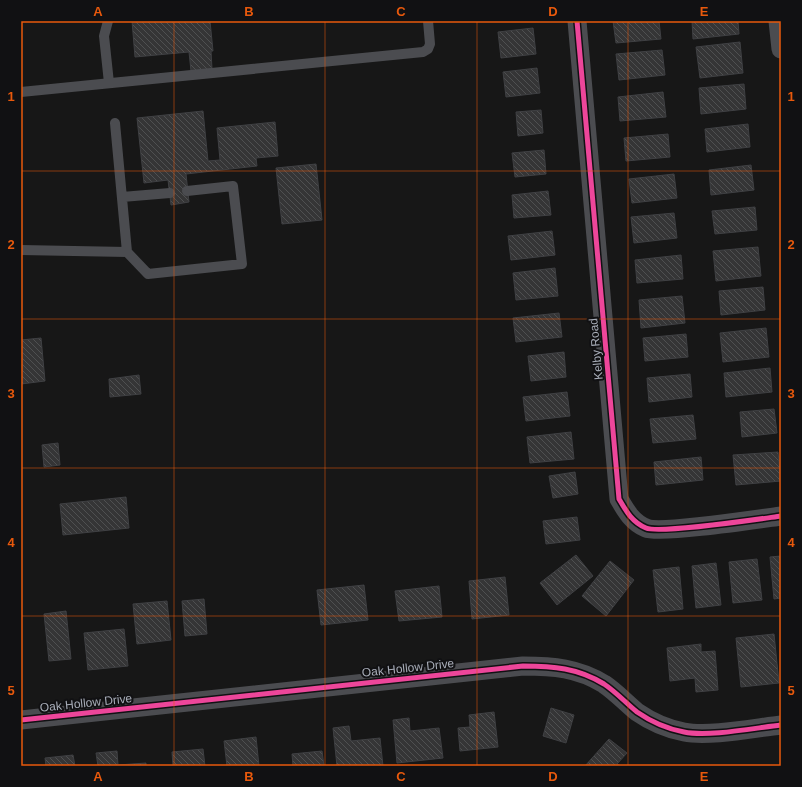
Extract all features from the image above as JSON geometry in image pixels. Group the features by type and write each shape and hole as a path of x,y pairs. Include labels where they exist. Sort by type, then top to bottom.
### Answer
{"street":[{"name":"Kelby Road","path":"577,21 619,500 628,516 646,529 672,529 781,516"},
{"path":"778,21 781,49"},
{"name":"Oak Hollow Drive","path":"21,720 523,666 554,666 582,673 605,685 638,712 661,725 685,733 715,732 781,725"}],"lane":[{"path":"108,21 104,36 109,83"},
{"path":"21,92 423,52 428,49 430,44 428,21"},
{"path":"114,123 127,252 148,274 242,264 233,186 187,191"},
{"path":"122,197 170,193"},
{"path":"21,250 127,252"}],"building":[{"path":"132,21 210,21 213,51 211,51 212,69 191,71 189,52 135,57"},
{"path":"613,21 659,21 661,39 616,43"},
{"path":"692,21 738,21 739,34 693,39"},
{"path":"533,28 536,54 501,58 498,32"},
{"path":"740,42 743,73 700,78 696,47"},
{"path":"662,50 665,75 619,80 616,54"},
{"path":"537,68 540,93 506,97 503,72"},
{"path":"744,84 746,109 701,114 699,88"},
{"path":"663,92 666,117 620,121 618,97"},
{"path":"541,110 543,133 518,136 516,112"},
{"path":"203,111 208,161 220,160 217,128 275,122 278,156 256,158 257,166 186,174 189,202 171,205 168,180 144,183 137,118"},
{"path":"748,124 750,147 707,152 705,129"},
{"path":"668,134 670,157 626,161 624,138"},
{"path":"544,150 546,174 515,177 512,153"},
{"path":"316,164 322,220 282,224 276,168"},
{"path":"751,165 754,190 711,195 709,170"},
{"path":"674,174 677,198 632,203 629,179"},
{"path":"548,191 551,215 514,218 512,195"},
{"path":"755,207 757,230 715,234 712,211"},
{"path":"674,213 677,238 634,243 631,217"},
{"path":"552,231 555,255 511,260 508,236"},
{"path":"758,247 761,276 716,281 713,251"},
{"path":"681,255 683,279 637,283 635,260"},
{"path":"555,268 558,296 516,300 513,273"},
{"path":"763,287 765,310 721,315 719,291"},
{"path":"682,296 685,323 641,328 639,300"},
{"path":"559,313 562,337 516,342 513,318"},
{"path":"766,328 769,357 723,362 720,333"},
{"path":"686,334 688,357 645,361 643,338"},
{"path":"41,338 45,381 21,384 21,340"},
{"path":"564,352 566,377 531,381 528,356"},
{"path":"770,368 772,392 726,397 724,373"},
{"path":"690,374 692,397 649,402 647,378"},
{"path":"139,375 141,394 110,397 109,379"},
{"path":"567,392 570,416 526,421 523,397"},
{"path":"774,409 777,433 742,437 740,412"},
{"path":"693,415 696,439 653,443 650,419"},
{"path":"571,432 574,459 530,463 527,437"},
{"path":"58,443 60,465 44,467 42,445"},
{"path":"778,452 781,481 736,485 733,455"},
{"path":"701,457 703,480 656,485 654,462"},
{"path":"575,472 578,494 553,498 549,476"},
{"path":"126,497 129,528 63,535 60,504"},
{"path":"577,517 580,540 546,544 543,521"},
{"path":"576,555 593,576 557,605 540,583"},
{"path":"781,556 781,598 774,599 770,557"},
{"path":"757,559 762,600 733,603 729,562"},
{"path":"610,561 634,580 606,616 582,596"},
{"path":"716,563 721,605 696,608 692,566"},
{"path":"679,567 683,609 658,612 653,570"},
{"path":"505,577 509,615 472,619 469,581"},
{"path":"364,585 368,620 321,625 317,590"},
{"path":"439,586 442,617 399,621 395,591"},
{"path":"204,599 207,634 185,636 182,601"},
{"path":"167,601 171,640 137,644 133,604"},
{"path":"66,611 71,659 49,661 44,614"},
{"path":"124,629 128,666 88,670 84,633"},
{"path":"774,634 779,683 741,687 736,638"},
{"path":"701,644 701,652 715,651 718,690 696,692 695,678 670,681 667,648"},
{"path":"551,708 574,715 566,743 543,736"},
{"path":"494,712 498,747 460,751 458,728 470,727 469,715"},
{"path":"409,718 410,731 439,728 443,758 397,763 393,720"},
{"path":"349,726 351,741 380,738 383,766 337,766 333,728"},
{"path":"256,737 259,766 227,766 224,741"},
{"path":"609,739 627,753 617,764 621,766 585,766"},
{"path":"203,749 205,766 173,766 172,752"},
{"path":"117,751 118,765 146,763 146,766 98,766 96,753"},
{"path":"322,751 324,766 293,766 292,754"},
{"path":"73,755 75,766 46,766 45,758"}],"cycle path":[{"path":"577,21 619,499 627,512 637,523 646,528 655,529 710,525 781,516"},
{"path":"21,720 523,666 555,667 585,674 604,684 637,712 659,724 678,731 694,733 719,733 781,725"}]}
